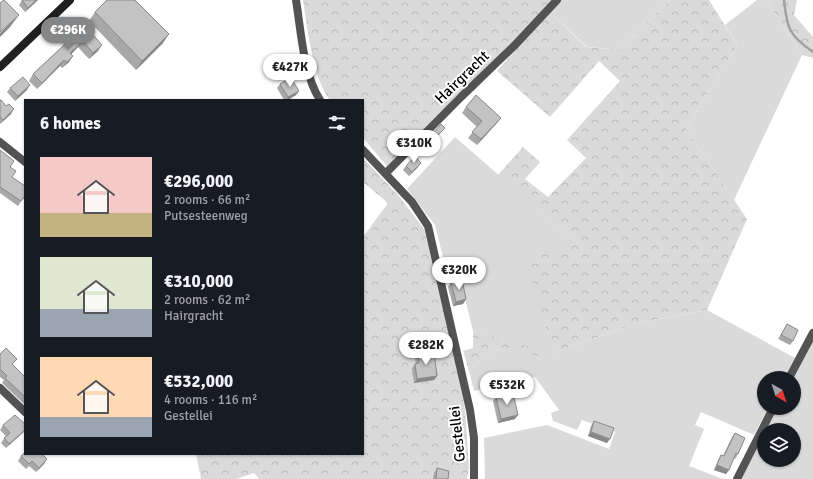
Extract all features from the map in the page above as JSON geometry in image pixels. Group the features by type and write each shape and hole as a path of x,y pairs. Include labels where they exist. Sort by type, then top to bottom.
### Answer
{"main road":[{"path":"0,67 70,0"}],"street":[{"path":"296,0 314,92 319,99"},
{"name":"Hairgracht","path":"386,173 461,97 515,46 557,0"},
{"path":"0,142 24,161"},
{"name":"Gestellei","path":"364,151 412,202 428,226 470,410 474,438 474,479"},
{"path":"793,371 813,333"},
{"path":"0,388 24,411"},
{"path":"736,479 769,415"}],"green space":[{"path":"303,0 552,0 549,11 586,47 620,50 670,0 709,0 737,45 686,129 747,219 707,310 637,323 553,353 526,260 578,244 498,175 523,147 540,162 525,179 548,197 586,158 567,140 620,81 599,61 550,117 497,71 545,15 387,166 364,139 364,99 329,99 319,80 309,38"},
{"path":"560,0 670,0 620,50 587,47 549,11"},
{"path":"757,0 766,0 802,55 734,200 686,129 737,45 725,25"},
{"path":"766,0 797,0 794,15 813,37 813,58 802,55"},
{"path":"455,137 578,244 553,353 637,323 707,310 795,358 788,371 757,371 757,415 764,415 760,423 757,423 757,429 754,435 701,412 695,425 704,429 689,466 723,479 485,479 484,438 547,425 609,449 615,432 582,420 577,430 553,421 551,413 559,410 535,377 474,391 469,371 494,349 551,357 553,354 473,331 460,278 449,281 435,225 407,189"},
{"path":"364,159 399,196 424,229 454,350 465,409 469,468 467,479 259,479 254,473 236,479 201,479 196,455 364,455 364,236 388,203 364,183"},
{"path":"473,331 553,353 551,358 494,349 469,371 463,351 473,348"},
{"path":"813,341 813,479 739,479 757,446 757,467 801,467 801,423 770,423 774,415 801,415 801,371 797,371"}],"building":[{"path":"4,0 19,15 0,32 0,3"},
{"path":"22,0 36,0 28,8"},
{"path":"107,0 135,0 169,34 142,61 95,12"},
{"path":"81,21 102,45 93,53 83,41 70,53 73,56 67,62 64,60 42,83 33,74 76,34 72,30"},
{"path":"23,77 30,85 18,96 10,88"},
{"path":"291,78 299,91 288,97 280,84"},
{"path":"476,95 501,118 481,139 472,132 482,121 466,107"},
{"path":"0,100 6,106 9,104 14,109 3,120 0,117"},
{"path":"441,124 445,128 438,135 434,132"},
{"path":"0,150 14,161 10,167 16,171 12,177 24,185 24,197 21,201 0,187"},
{"path":"415,156 421,163 412,172 406,166"},
{"path":"462,280 466,299 456,302 451,282"},
{"path":"787,324 798,330 793,341 781,335"},
{"path":"6,348 17,359 12,364 24,376 24,396 5,378 7,376 0,369 0,354"},
{"path":"434,352 437,376 417,379 415,364 419,363 418,354"},
{"path":"513,393 518,415 501,419 496,397"},
{"path":"15,415 24,423 24,431 9,444 4,438 10,433 3,425"},
{"path":"594,421 614,428 610,439 591,432"},
{"path":"735,433 745,438 738,454 736,453 729,470 717,465 721,455 724,456"},
{"path":"24,453 24,455 43,455 47,459 39,468 32,461 29,464 21,456"},
{"path":"437,468 449,471 448,479 436,479"}],"waterway":[{"path":"784,0 786,18 794,36 813,52"}]}
